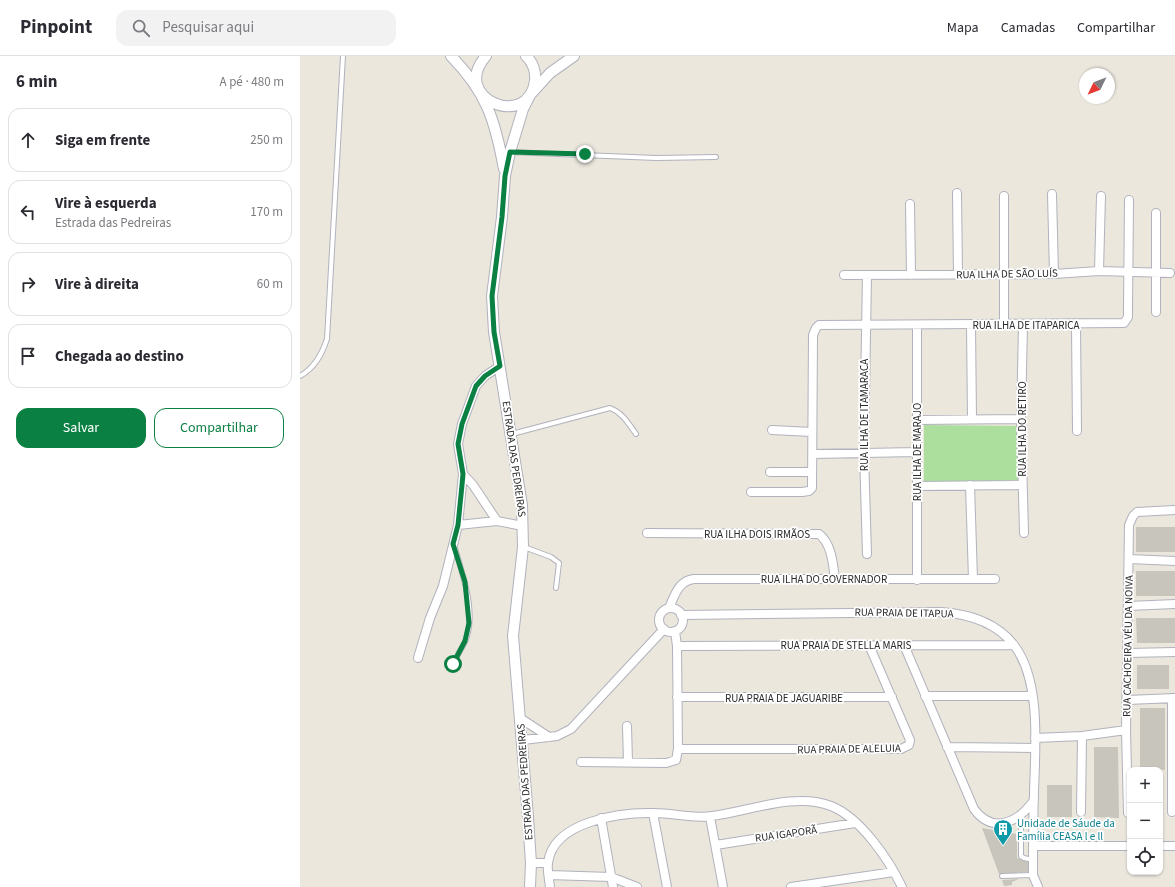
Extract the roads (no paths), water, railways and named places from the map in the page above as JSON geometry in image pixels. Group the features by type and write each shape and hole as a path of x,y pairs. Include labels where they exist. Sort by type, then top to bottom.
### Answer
{"street":[{"path":"451,56 483,96 494,104 507,107 524,101 550,73 574,56"},
{"path":"483,96 476,79 477,70 486,56"},
{"path":"526,56 534,67 536,76 530,95"},
{"name":"ESTRADA DAS PEDREIRAS","path":"530,95 523,109 510,152 505,176 502,217 492,296 494,332 512,434 524,526 513,636 531,863 530,887"},
{"name":"ESTRADA DAS PEDREIRAS","path":"483,96 496,125 505,176"},
{"path":"957,193 958,274"},
{"path":"1052,194 1054,274"},
{"path":"1004,196 1004,325"},
{"path":"1098,271 1101,196"},
{"name":"RUA ILHA DE ITAPARICA","path":"812,432 813,338 815,330 819,325 1076,325 1122,324 1125,322 1128,310 1127,272 1129,200"},
{"path":"910,204 911,275"},
{"path":"1156,213 1156,312"},
{"name":"RUA ILHA DE SÃO LUÍS","path":"844,275 1054,274 1098,271 1170,273"},
{"name":"RUA ILHA DE ITAMARACA","path":"866,275 864,324 864,453 867,554"},
{"name":"RUA ILHA DE MARAJO","path":"917,325 917,580"},
{"path":"971,325 972,419"},
{"name":"RUA ILHA DO RETIRO","path":"1023,325 1021,419 1024,533"},
{"path":"1076,325 1077,430"},
{"path":"418,658 430,618 443,586 458,525 463,474 458,444 462,424 476,386 485,376 500,366"},
{"path":"917,420 1021,419"},
{"path":"751,492 806,492 812,488 812,432 772,430"},
{"path":"813,454 916,452"},
{"path":"770,472 812,472"},
{"path":"463,474 473,484 497,521"},
{"path":"970,485 973,579"},
{"path":"917,486 1022,485"},
{"name":"RUA CACHOEIRA VÉU DA NOIVA","path":"1035,738 1082,736 1126,730 1129,525 1133,516 1137,512 1175,510"},
{"path":"458,525 497,521 524,526"},
{"name":"RUA ILHA DOIS IRMÃOS","path":"647,533 819,534 823,538 830,552 835,579"},
{"path":"1129,560 1175,561"},
{"name":"RUA ILHA DO GOVERNADOR","path":"669,608 677,589 685,581 690,580 995,579"},
{"path":"1128,606 1175,604"},
{"path":"664,629 659,619 662,612 669,608 676,609 682,614 681,626 675,631"},
{"name":"RUA PRAIA DE ITAPUA","path":"682,614 954,613 970,616 997,628 1014,645 1024,663 1032,696 1035,738 1033,875 1038,887"},
{"path":"664,629 675,631"},
{"path":"522,740 563,734 571,729 664,629"},
{"path":"581,762 673,762 677,759 677,646 675,631"},
{"name":"RUA PRAIA DE ALELUIA","path":"678,749 904,749 909,745 910,740 869,645"},
{"path":"904,645 947,747 978,814 990,822 1005,823 1021,816 1034,800"},
{"name":"RUA PRAIA DE STELLA MARIS","path":"677,646 1014,645"},
{"path":"1128,653 1175,652"},
{"path":"925,696 1032,696"},
{"name":"RUA PRAIA DE JAGUARIBE","path":"677,698 892,697"},
{"path":"1127,700 1174,698 1172,812"},
{"path":"520,718 549,737"},
{"path":"627,726 628,762"},
{"path":"1126,730 1128,803"},
{"path":"1081,812 1082,736"},
{"path":"947,747 1035,748"},
{"path":"550,887 548,863 554,846 562,836 601,818 653,813 710,816 801,800 832,806 855,823 878,848 902,887"},
{"path":"653,813 667,887"},
{"path":"710,816 722,887"},
{"path":"601,818 613,887"},
{"name":"RUA IGAPORÃ","path":"716,845 855,823"},
{"path":"1034,846 1127,846"},
{"path":"1163,846 1175,846"},
{"path":"531,863 548,863"},
{"path":"791,887 894,872"},
{"path":"549,875 611,877 637,887"}],"lane":[{"path":"300,376 317,361 327,339 343,56"},
{"path":"510,152 656,158 716,157"},
{"path":"512,434 610,408 617,411 624,417 636,434"},
{"path":"453,544 465,582 469,623 465,641 453,664"},
{"path":"523,547 551,557 559,563 556,588"},
{"path":"1021,816 1021,856 1033,860"},
{"path":"1002,876 1033,875"}],"place":[{"name":"Unidade de Sáude da Família CEASA l e ll","path":"1003,846"}]}
